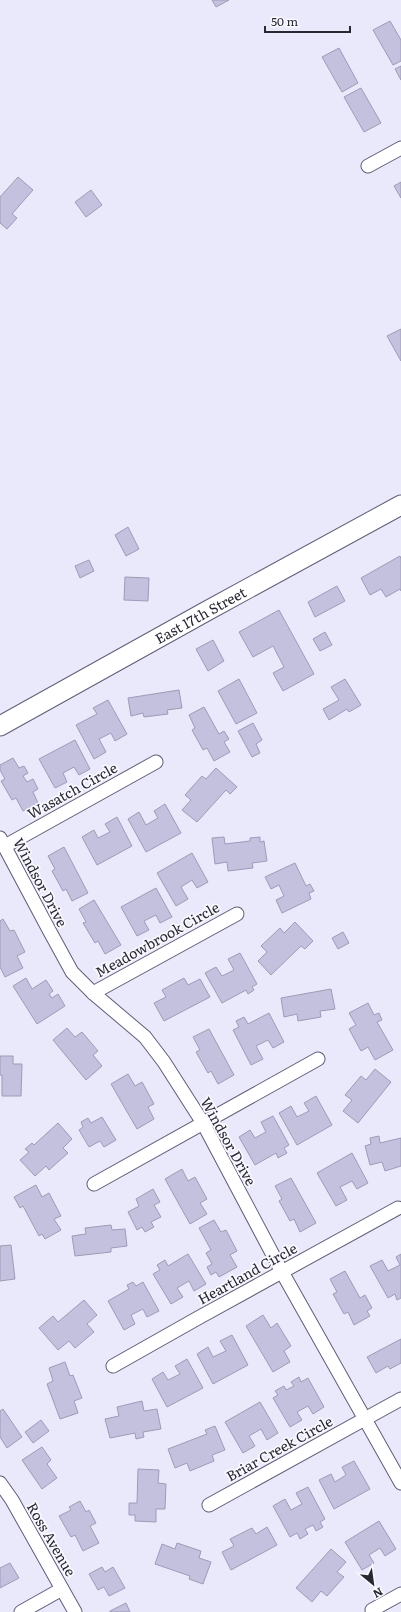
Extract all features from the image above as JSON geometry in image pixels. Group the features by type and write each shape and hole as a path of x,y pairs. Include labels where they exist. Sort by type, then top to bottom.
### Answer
{"main road":[{"name":"East 17th Street","path":"0,726 401,505"}],"street":[{"path":"368,166 401,148"},
{"name":"Wasatch Circle","path":"2,842 156,762"},
{"name":"Windsor Drive","path":"2,842 41,917 72,972 93,993 145,1037 164,1062 203,1123 282,1272 401,1483"},
{"name":"Meadowbrook Circle","path":"93,993 237,914"},
{"path":"94,1184 318,1059"},
{"name":"Heartland Circle","path":"113,1366 398,1208"},
{"name":"Briar Creek Circle","path":"209,1505 401,1399"},
{"name":"Ross Avenue","path":"0,1483 12,1500 75,1612"},
{"path":"21,1612 62,1589"},
{"path":"372,1610 401,1594"}],"building":[{"path":"212,0 229,0 216,7"},
{"path":"390,21 401,40 401,61 393,65 373,30"},
{"path":"339,48 358,83 342,92 322,57"},
{"path":"401,66 401,80 395,69"},
{"path":"361,88 381,123 364,132 344,97"},
{"path":"18,177 33,190 12,214 17,218 7,229 0,223 0,197"},
{"path":"401,182 401,198 394,186"},
{"path":"91,190 102,205 86,217 75,202"},
{"path":"401,329 401,361 387,336"},
{"path":"128,527 139,549 126,556 115,535"},
{"path":"400,556 401,591 400,589 386,597 381,589 370,595 361,578"},
{"path":"89,560 94,571 80,578 75,566"},
{"path":"125,577 149,578 148,601 124,600"},
{"path":"337,586 345,601 315,617 308,602"},
{"path":"279,610 314,674 283,691 273,673 284,667 273,646 253,657 239,632"},
{"path":"325,632 332,645 320,651 313,639"},
{"path":"213,640 224,661 208,671 196,649"},
{"path":"239,679 257,713 236,724 218,691"},
{"path":"345,679 361,705 349,712 347,709 329,720 323,709 339,700 331,687"},
{"path":"179,690 182,708 167,710 168,714 144,717 143,713 131,716 128,698"},
{"path":"108,700 127,734 115,741 111,733 99,739 106,752 94,759 76,725 97,714 93,708"},
{"path":"204,707 219,734 224,731 229,739 224,742 230,752 214,761 207,748 203,750 192,730 195,728 189,715"},
{"path":"253,723 262,740 256,744 260,753 252,757 238,731"},
{"path":"75,740 90,769 79,775 74,767 63,773 67,782 55,788 39,759"},
{"path":"13,758 19,768 24,766 28,773 23,776 27,782 33,779 38,789 33,792 38,803 23,811 16,798 12,800 1,781 5,779 0,770 0,765"},
{"path":"216,768 237,787 230,794 226,790 197,822 182,810 191,800 185,795 202,776 206,779"},
{"path":"165,804 181,833 146,852 128,819 139,812 146,825 158,818 154,811"},
{"path":"117,817 132,846 97,865 82,837 94,830 98,838 110,832 105,824"},
{"path":"224,837 225,844 250,841 250,838 260,837 260,842 264,841 267,861 252,863 253,868 228,871 227,862 215,864 212,838"},
{"path":"64,847 88,893 72,901 66,889 63,891 52,871 55,869 48,856"},
{"path":"192,853 208,882 197,888 192,880 181,887 188,899 176,906 157,873"},
{"path":"295,863 306,886 310,884 314,891 309,893 311,899 282,913 276,900 284,896 279,885 271,889 265,877"},
{"path":"156,888 172,917 160,923 156,915 144,921 149,930 137,936 121,907"},
{"path":"94,900 121,945 105,954 98,941 95,943 83,923 86,922 79,909"},
{"path":"3,919 10,931 14,930 25,952 17,956 23,968 5,977 0,967 0,921"},
{"path":"295,922 313,941 305,949 301,946 271,975 258,961 267,952 261,946 280,928 284,933"},
{"path":"343,932 349,943 338,949 332,938"},
{"path":"240,953 257,984 252,987 254,990 248,994 246,990 222,1003 205,973 216,967 222,976 234,970 228,959"},
{"path":"26,978 32,989 46,980 53,991 49,994 52,998 58,994 65,1006 37,1024 13,986"},
{"path":"184,978 188,985 200,979 210,997 164,1021 154,1003 166,997 162,990"},
{"path":"331,989 335,1009 320,1011 321,1017 298,1021 297,1014 284,1017 281,998"},
{"path":"368,1003 374,1015 379,1013 382,1020 377,1022 393,1050 375,1060 368,1047 361,1051 349,1029 356,1025 349,1013"},
{"path":"269,1013 284,1042 273,1048 268,1040 256,1046 263,1059 251,1065 233,1030 239,1027 236,1021 244,1017 248,1024"},
{"path":"67,1028 75,1037 82,1032 98,1051 93,1055 102,1066 86,1080 53,1040"},
{"path":"209,1029 234,1075 218,1084 211,1071 208,1073 196,1052 200,1050 193,1037"},
{"path":"0,1056 13,1056 13,1064 22,1064 21,1096 2,1096"},
{"path":"375,1069 391,1082 358,1123 343,1111 352,1100 345,1095 361,1076 366,1080"},
{"path":"128,1074 135,1086 142,1082 154,1104 148,1107 154,1119 137,1129 111,1084"},
{"path":"316,1096 332,1125 297,1145 279,1113 291,1106 297,1117 309,1111 304,1103"},
{"path":"273,1116 289,1145 284,1148 287,1153 278,1158 276,1153 255,1165 239,1137 250,1130 255,1138 266,1132 261,1122"},
{"path":"102,1117 116,1140 104,1147 100,1141 89,1147 79,1130 83,1127 81,1122 88,1118 91,1123"},
{"path":"58,1123 72,1139 63,1148 68,1153 49,1170 46,1166 35,1176 20,1160 29,1152 25,1149 32,1143 34,1145"},
{"path":"379,1136 380,1143 401,1138 401,1166 385,1171 382,1162 370,1165 365,1146 371,1144 370,1138"},
{"path":"352,1153 368,1183 357,1189 352,1181 340,1187 347,1200 336,1206 317,1173"},
{"path":"182,1169 188,1181 195,1177 207,1199 200,1203 207,1214 190,1224 165,1179"},
{"path":"291,1178 316,1223 300,1232 294,1219 290,1221 279,1201 282,1199 275,1186"},
{"path":"36,1185 42,1197 49,1193 61,1216 54,1219 61,1230 45,1239 42,1234 39,1236 23,1206 20,1208 14,1197"},
{"path":"153,1189 160,1202 154,1205 161,1217 151,1222 154,1227 145,1232 142,1227 137,1230 128,1212 139,1206 136,1199"},
{"path":"214,1220 221,1232 226,1230 237,1251 230,1255 237,1267 219,1277 216,1272 211,1275 207,1267 212,1264 206,1253 211,1250 199,1228"},
{"path":"111,1225 112,1230 125,1229 127,1246 111,1248 111,1252 75,1256 72,1236 86,1234 85,1228"},
{"path":"11,1245 15,1279 0,1281 0,1246"},
{"path":"188,1254 206,1284 194,1291 189,1281 177,1288 183,1297 171,1304 153,1274 160,1270 157,1265 165,1260 168,1266"},
{"path":"401,1254 401,1298 397,1300 395,1294 388,1298 370,1266 382,1260 388,1271 400,1265 396,1257"},
{"path":"345,1271 360,1298 365,1295 372,1308 367,1311 370,1316 354,1325 348,1312 344,1314 333,1294 337,1292 330,1279"},
{"path":"133,1282 136,1286 143,1282 159,1311 147,1317 143,1309 131,1315 135,1324 124,1330 108,1301 129,1289 127,1285"},
{"path":"84,1300 97,1315 87,1324 94,1332 75,1348 69,1341 58,1350 39,1328 53,1316 58,1322"},
{"path":"263,1315 271,1328 277,1323 291,1346 284,1351 290,1362 273,1372 246,1326"},
{"path":"232,1335 248,1365 213,1384 197,1354 208,1347 213,1357 226,1351 220,1341"},
{"path":"401,1339 401,1363 390,1369 388,1366 376,1373 367,1357"},
{"path":"187,1359 203,1388 167,1407 152,1379 163,1372 168,1380 180,1374 175,1366"},
{"path":"65,1362 70,1376 73,1375 82,1398 74,1401 78,1413 60,1419 47,1384 53,1381 49,1368"},
{"path":"299,1377 301,1382 308,1378 324,1407 313,1414 308,1406 297,1412 302,1420 290,1427 273,1398 278,1395 275,1391 284,1386 286,1390 294,1386 291,1382"},
{"path":"142,1401 144,1411 157,1409 161,1429 143,1432 144,1437 136,1439 135,1433 110,1438 105,1419 119,1416 117,1407"},
{"path":"260,1402 278,1433 267,1440 261,1429 249,1436 255,1446 243,1453 225,1422"},
{"path":"3,1409 22,1437 7,1448 0,1437 0,1411"},
{"path":"41,1420 49,1431 33,1443 25,1432"},
{"path":"215,1426 225,1450 212,1455 214,1461 190,1471 187,1463 175,1468 168,1449 207,1434 205,1430"},
{"path":"42,1447 51,1460 47,1464 57,1478 42,1489 22,1460"},
{"path":"354,1461 370,1489 334,1509 319,1480 331,1474 335,1482 346,1475 342,1467"},
{"path":"138,1469 159,1470 158,1483 166,1484 165,1509 156,1509 156,1522 135,1521 135,1515 129,1515 129,1503 137,1503"},
{"path":"308,1487 325,1519 320,1522 323,1527 316,1531 313,1525 305,1529 308,1534 300,1539 297,1533 290,1537 273,1506 285,1499 291,1510 302,1504 296,1493"},
{"path":"80,1501 86,1512 89,1510 96,1523 90,1526 99,1543 83,1551 75,1535 71,1537 59,1516 71,1510 69,1507"},
{"path":"379,1521 396,1549 385,1556 380,1548 369,1555 374,1563 362,1570 345,1542"},
{"path":"267,1527 277,1545 231,1570 222,1552 234,1546 230,1539 252,1528 256,1534"},
{"path":"177,1543 201,1551 199,1558 211,1562 203,1584 189,1579 190,1576 155,1564 162,1544 175,1549"},
{"path":"331,1549 346,1562 337,1572 344,1577 327,1596 321,1591 312,1602 296,1588"},
{"path":"10,1563 19,1578 0,1588 0,1568"},
{"path":"102,1567 105,1572 113,1567 125,1588 109,1596 104,1587 98,1590 89,1574"},
{"path":"126,1603 130,1612 110,1612 110,1611"}]}
